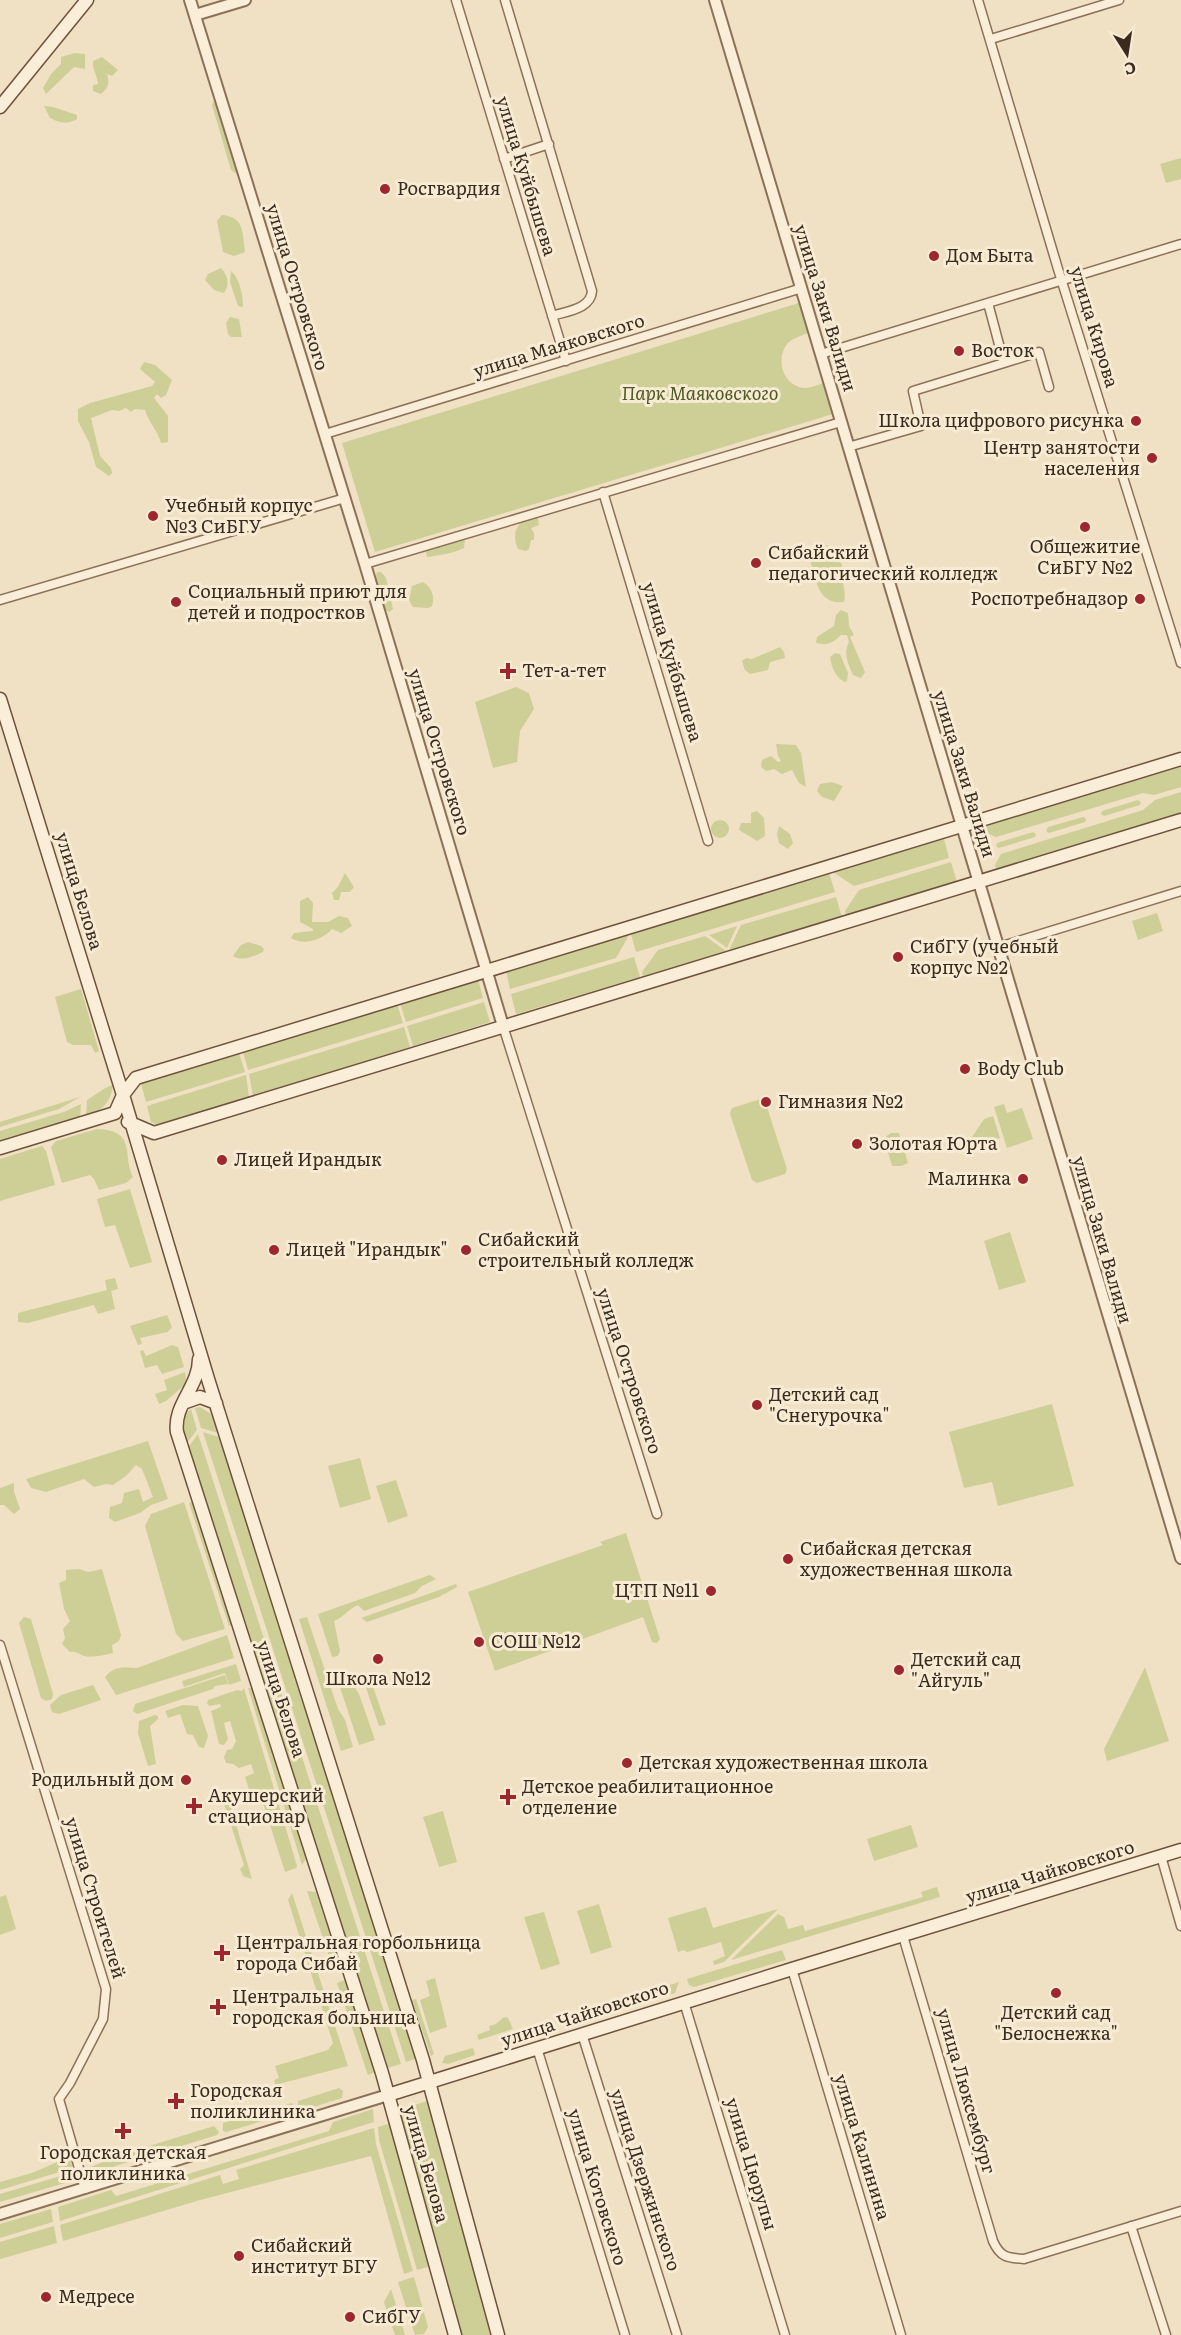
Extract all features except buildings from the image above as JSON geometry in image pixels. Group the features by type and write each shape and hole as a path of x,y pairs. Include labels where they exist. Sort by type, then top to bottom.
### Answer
{"main road":[{"path":"0,107 87,0"},
{"name":"улица Белова","path":"0,699 117,1075 208,1379 429,2082 498,2335"},
{"path":"117,1075 136,1078 1181,759"},
{"path":"115,1113 132,1125 154,1132 1181,820"},
{"path":"0,1149 115,1113 123,1095 136,1078"},
{"path":"139,1152 154,1132"},
{"name":"улица Белова","path":"200,1352 199,1365 192,1388 178,1413 177,1432 388,2095 455,2335"},
{"path":"200,1397 208,1379"},
{"path":"183,1403 200,1397 216,1403"},
{"name":"улица Чайковского","path":"388,2095 1181,1850"}],"street":[{"name":"улица Островского","path":"190,0 345,498 503,1026 657,1514"},
{"path":"195,15 245,0"},
{"name":"улица Куйбышева","path":"456,0 566,361"},
{"path":"505,0 592,291 592,299 586,304 552,316"},
{"name":"улица Заки Валиди","path":"715,0 963,826 1101,1297 1181,1558"},
{"name":"улица Кирова","path":"978,0 1062,281 1181,663"},
{"path":"991,39 1119,0"},
{"path":"504,159 549,144"},
{"path":"821,354 1181,244"},
{"name":"улица Маяковского","path":"325,434 802,288"},
{"path":"988,303 1004,363"},
{"path":"849,447 921,426 913,391 1039,352 1050,387"},
{"path":"365,564 841,422"},
{"name":"улица Куйбышева","path":"603,492 708,841"},
{"path":"0,600 345,498"},
{"path":"999,947 1181,891"},
{"name":"улица Строителей","path":"0,1645 106,1989 103,2019 70,2083 58,2099 85,2188"},
{"path":"1161,1856 1181,1926"},
{"name":"улица Люксембург","path":"903,1936 993,2241 999,2254 1008,2258 1024,2259 1131,2226"},
{"name":"улица Калинина","path":"792,1969 901,2335"},
{"name":"улица Цюрупы","path":"684,2002 785,2335"},
{"name":"улица Дзержинского","path":"582,2034 677,2335"},
{"name":"улица Котовского","path":"537,2048 625,2335"},
{"name":"улица Чайковского","path":"0,2214 388,2095"},
{"path":"1166,2335 1131,2226 1181,2211"}],"green space":[{"path":"75,53 85,54 85,69 74,67 46,94 43,88 51,74 61,64 61,57"},
{"path":"102,57 118,70 112,76 107,74 108,85 101,94 93,91 93,85 98,84 93,61"},
{"path":"218,99 240,171 237,174 231,170 212,105 214,100"},
{"path":"44,106 77,115 77,119 67,123 57,121 50,118"},
{"path":"1181,158 1181,179 1166,183 1160,164"},
{"path":"222,215 229,216 239,223 245,252 234,256 223,252 217,221"},
{"path":"221,268 227,280 224,293 214,290 205,280 208,274"},
{"path":"231,271 237,278 243,307 238,306 230,282"},
{"name":"Парк Маяковского","path":"799,303 808,333 794,339 783,350 783,371 786,378 797,386 807,388 823,383 833,414 375,552 342,443"},
{"path":"230,317 239,319 242,337 231,337 228,334 226,323"},
{"path":"144,362 155,365 172,380 166,395 161,398 157,394 154,398 168,416 168,442 161,443 145,410 135,409 131,412 126,408 119,411 112,410 91,418 100,456 111,468 112,473 109,476 96,467 89,442 78,421 78,409 90,403 152,386 155,382 140,369"},
{"path":"533,516 538,519 539,525 531,528 534,540 531,540 529,549 526,551 518,549 515,538 517,528 527,518"},
{"path":"465,539 464,548 427,557 426,551 430,548"},
{"path":"827,545 842,564 844,602 827,599 815,579 808,553"},
{"path":"377,572 381,572 386,578 393,609 389,612 382,608 376,581"},
{"path":"423,582 432,592 432,606 413,607 409,600 412,586"},
{"path":"841,610 848,613 849,626 854,635 850,637 865,672 861,678 853,675 848,662 847,635 841,635 830,643 816,643 817,637 834,626 836,615"},
{"path":"780,647 785,658 770,662 768,670 750,674 745,670 742,661 746,658 752,659"},
{"path":"835,653 840,654 848,673 847,681 844,682 834,671 830,657"},
{"path":"516,687 529,693 534,709 520,731 517,762 493,768 475,702"},
{"path":"776,744 796,745 801,753 806,787 799,783 792,770 782,774 774,769 766,771 761,767 762,760 771,756 778,762 781,761"},
{"path":"1181,766 1181,787 1154,795 1143,793 996,837 984,832 982,827"},
{"path":"832,782 843,786 834,801 822,797 817,791 820,784"},
{"path":"1181,792 1181,813 996,870 995,865 1001,854 1143,810 1155,800"},
{"path":"1138,800 1141,802 1140,805 1104,816 1101,814 1102,811"},
{"path":"757,811 764,818 765,836 757,841 739,830 741,823 751,823 751,813"},
{"path":"1083,817 1086,819 1085,822 1049,833 1046,831 1048,827"},
{"path":"716,820 724,820 729,825 727,836 716,838 711,833 711,825"},
{"path":"779,826 790,834 793,843 788,849 779,843 777,834"},
{"path":"1033,832 1036,834 1035,837 999,848 996,846 997,843"},
{"path":"944,839 949,858 854,886 833,872"},
{"path":"951,862 957,882 846,915 845,911 859,890"},
{"path":"345,873 354,887 350,892 341,892 339,900 334,900 332,893"},
{"path":"829,873 835,892 636,952 631,934"},
{"path":"308,897 313,903 312,922 328,922 339,916 348,918 352,926 341,933 332,929 313,941 301,942 291,938 294,933 313,931 300,922 300,901"},
{"path":"836,897 842,917 729,950 741,925"},
{"path":"1157,913 1163,931 1138,940 1132,921"},
{"path":"737,926 727,948 709,935"},
{"path":"627,935 616,958 510,989 506,971"},
{"path":"705,936 726,951 643,976 642,972 658,950"},
{"path":"248,942 261,946 264,949 263,952 245,958 233,956 241,945"},
{"path":"634,957 640,977 516,1014 511,994"},
{"path":"478,979 483,998 406,1022 400,1003"},
{"path":"81,989 99,1051 95,1053 91,1045 73,1045 67,1042 55,997"},
{"path":"484,1002 490,1022 413,1046 407,1026"},
{"path":"397,1004 403,1023 248,1070 243,1052"},
{"path":"404,1027 410,1047 253,1096 249,1074"},
{"path":"239,1053 245,1072 146,1102 141,1084"},
{"path":"246,1075 249,1097 158,1125 151,1122 147,1106"},
{"path":"113,1085 110,1097 104,1106 86,1117 87,1100"},
{"path":"80,1097 59,1109 0,1127 0,1122"},
{"path":"761,1099 765,1101 787,1169 785,1174 757,1183 752,1180 730,1114 732,1108"},
{"path":"81,1104 80,1118 0,1143 0,1131 64,1112"},
{"path":"1004,1104 1007,1113 1022,1108 1033,1139 1007,1148 994,1107"},
{"path":"993,1116 1000,1138 973,1147 970,1140 984,1119"},
{"path":"97,1129 118,1134 123,1139 133,1177 126,1183 99,1190 90,1175 62,1183 51,1147 56,1141"},
{"path":"891,1133 899,1133 908,1163 901,1166 892,1166 884,1138"},
{"path":"42,1146 46,1151 55,1185 0,1201 0,1159"},
{"path":"130,1189 152,1262 130,1268 115,1225 105,1227 97,1199"},
{"path":"1010,1232 1026,1282 999,1290 984,1241"},
{"path":"115,1278 118,1289 111,1291 115,1309 98,1314 94,1305 28,1323 18,1322 18,1313 107,1290 105,1280"},
{"path":"167,1315 172,1327 168,1332 140,1338 142,1344 138,1345 130,1326"},
{"path":"172,1345 178,1347 184,1367 162,1374 157,1365 145,1368 140,1351 143,1350 146,1356"},
{"path":"185,1372 187,1383 166,1401 159,1404 155,1394 167,1390 164,1380"},
{"path":"1052,1404 1074,1486 998,1506 992,1482 964,1488 949,1432"},
{"path":"200,1407 211,1414 218,1433 201,1428 195,1408"},
{"path":"191,1409 197,1430 186,1444 183,1421 184,1416"},
{"path":"203,1432 219,1437 418,2058 406,2062"},
{"path":"198,1434 401,2064 387,2068 187,1449"},
{"path":"148,1441 168,1499 115,1522 109,1518 110,1507 122,1503 124,1493 139,1489 143,1502 153,1497 142,1469 136,1465 113,1485 94,1487 84,1479 46,1492 31,1488 26,1479"},
{"path":"360,1458 371,1499 340,1508 328,1466"},
{"path":"396,1480 408,1516 388,1523 376,1486"},
{"path":"14,1483 14,1492 20,1509 14,1514 4,1505 0,1505 0,1488"},
{"path":"184,1502 225,1629 183,1641 176,1634 145,1526 151,1514"},
{"path":"192,1502 232,1625 229,1626 189,1503"},
{"path":"626,1533 660,1639 657,1643 652,1642 643,1617 495,1671 468,1592 603,1545 600,1542"},
{"path":"79,1569 88,1572 102,1569 121,1635 119,1641 112,1645 113,1653 84,1656 70,1652 62,1644 65,1638 63,1629 70,1621 64,1609 59,1583 66,1580 66,1570"},
{"path":"430,1575 436,1579 422,1586 415,1593 364,1611 358,1605 334,1621 340,1651 338,1656 332,1657 318,1614"},
{"path":"456,1584 457,1587 439,1597 367,1622 361,1618"},
{"path":"24,1617 31,1619 53,1694 52,1699 46,1701 41,1698 19,1623"},
{"path":"307,1617 353,1747 341,1751 299,1619"},
{"path":"227,1635 234,1658 116,1695 105,1677 115,1669 137,1668"},
{"path":"236,1664 241,1681 229,1685 225,1673 184,1687 182,1681"},
{"path":"1145,1667 1169,1741 1107,1761 1104,1749"},
{"path":"225,1675 228,1684 215,1686 213,1689 137,1714 133,1711 135,1704"},
{"path":"371,1681 385,1725 379,1726 365,1685"},
{"path":"352,1683 359,1694 375,1740 359,1745 340,1687"},
{"path":"93,1685 101,1700 59,1714 52,1712 50,1705 61,1695"},
{"path":"244,1688 297,1866 285,1872 263,1803 254,1805 245,1777 254,1773 251,1764 239,1768 226,1763 224,1757 227,1750 232,1749 236,1741 230,1721 224,1723 228,1739 224,1745 219,1744 211,1711 221,1707 220,1704 209,1706 207,1703 208,1700 237,1690 242,1691"},
{"path":"248,1688 253,1688 306,1859 302,1865"},
{"path":"183,1705 198,1706 208,1736 204,1748 199,1747 193,1735 187,1734 180,1714 168,1718 165,1711"},
{"path":"155,1715 158,1719 150,1726 156,1764 148,1766 138,1733 139,1721"},
{"path":"224,1804 230,1804 252,1879 243,1876 240,1869 244,1865"},
{"path":"443,1811 457,1862 439,1867 423,1817"},
{"path":"911,1825 918,1847 874,1861 867,1839"},
{"path":"937,1887 940,1897 731,1960 778,1914 784,1917 788,1929 803,1925 805,1931 923,1897 921,1892"},
{"path":"307,1891 316,1892 336,1953 329,1956"},
{"path":"292,1893 348,2066 275,2085 274,2080 279,2078 275,2066 328,2050 333,2043 288,1900"},
{"path":"6,1895 16,1929 0,1935 0,1897"},
{"path":"599,1904 612,1947 591,1954 577,1911"},
{"path":"706,1907 713,1928 778,1909 724,1962 714,1965 713,1961 725,1956 721,1942 687,1952 684,1950 678,1952 668,1918"},
{"path":"544,1912 560,1964 541,1970 524,1917"},
{"path":"782,1950 786,1960 694,1987 689,1985 687,1979"},
{"path":"435,1978 447,2027 430,2033 420,2000 430,1996 426,1981"},
{"path":"345,1980 375,2072 368,2075 337,1983"},
{"path":"679,1982 675,1993 646,2002 643,1994"},
{"path":"638,1995 641,2004 606,2014 604,2006"},
{"path":"416,1999 434,2054 431,2056 412,2000"},
{"path":"598,2008 601,2016 565,2027 562,2019"},
{"path":"504,2017 508,2018 513,2029 479,2040 477,2035 490,2030 489,2026 496,2024"},
{"path":"473,2048 475,2055 448,2064 442,2063 445,2056"},
{"path":"339,2088 343,2091 342,2098 301,2111 298,2108 298,2101"},
{"path":"427,2101 492,2335 461,2335 401,2119 399,2110"},
{"path":"292,2103 289,2113 223,2131 223,2123"},
{"path":"373,2109 374,2122 60,2221 58,2207 111,2190 116,2196 329,2131 333,2122"},
{"path":"391,2123 430,2262 428,2267 417,2270 379,2140 378,2127"},
{"path":"214,2126 219,2132 217,2135 133,2161 131,2158 133,2151"},
{"path":"374,2128 376,2144 413,2271 404,2274 371,2156 200,2200 63,2241 60,2225 220,2175 223,2184 239,2179 236,2170"},
{"path":"122,2154 128,2162 97,2172 86,2169"},
{"path":"69,2157 73,2168 0,2190 0,2182 32,2173"},
{"path":"74,2172 72,2181 0,2202 0,2194"},
{"path":"51,2209 53,2222 0,2238 0,2224"},
{"path":"54,2226 57,2243 0,2259 0,2242"},
{"path":"414,2277 428,2327 424,2334 415,2335 398,2282"},
{"path":"391,2289 405,2335 395,2335 384,2302"}],"place":[{"name":"Росгвардия","path":"385,189"},
{"name":"Дом Быта","path":"934,256"},
{"name":"Восток","path":"959,351"},
{"name":"Школа цифрового рисунка","path":"1136,421"},
{"name":"Центр занятости населения","path":"1152,458"},
{"name":"Учебный корпус №3 СиБГУ","path":"153,516"},
{"name":"Общежитие СиБГУ №2","path":"1085,527"},
{"name":"Сибайский педагогический колледж","path":"756,563"},
{"name":"Роспотребнадзор","path":"1140,599"},
{"name":"Социальный приют для детей и подростков","path":"176,602"},
{"name":"Тет-а-тет","path":"508,671"},
{"name":"СибГУ (учебный корпус №2","path":"898,957"},
{"name":"Body Club","path":"965,1069"},
{"name":"Гимназия №2","path":"766,1102"},
{"name":"Золотая Юрта","path":"857,1144"},
{"name":"Лицей Ирандык","path":"222,1160"},
{"name":"Малинка","path":"1023,1179"},
{"name":"Лицей \"Ирандык\"","path":"274,1250"},
{"name":"Сибайский строительный колледж","path":"466,1250"},
{"name":"Детский сад \"Снегурочка\"","path":"757,1405"},
{"name":"Сибайская детская художественная школа","path":"788,1559"},
{"name":"ЦТП №11","path":"711,1591"},
{"name":"СОШ №12","path":"479,1642"},
{"name":"Школа №12","path":"378,1659"},
{"name":"Детский сад \"Айгуль\"","path":"899,1670"},
{"name":"Детская художественная школа","path":"627,1763"},
{"name":"Родильный дом","path":"186,1780"},
{"name":"Детское реабилитационное отделение","path":"508,1797"},
{"name":"Акушерский стационар","path":"194,1806"},
{"name":"Центральная горбольница города Сибай","path":"222,1953"},
{"name":"Детский сад \"Белоснежка\"","path":"1056,1993"},
{"name":"Центральная городская больница","path":"218,2007"},
{"name":"Городская поликлиника","path":"176,2101"},
{"name":"Городская детская поликлиника","path":"123,2131"},
{"name":"Сибайский институт БГУ","path":"239,2256"},
{"name":"Медресе","path":"46,2297"},
{"name":"СибГУ","path":"350,2317"}]}
